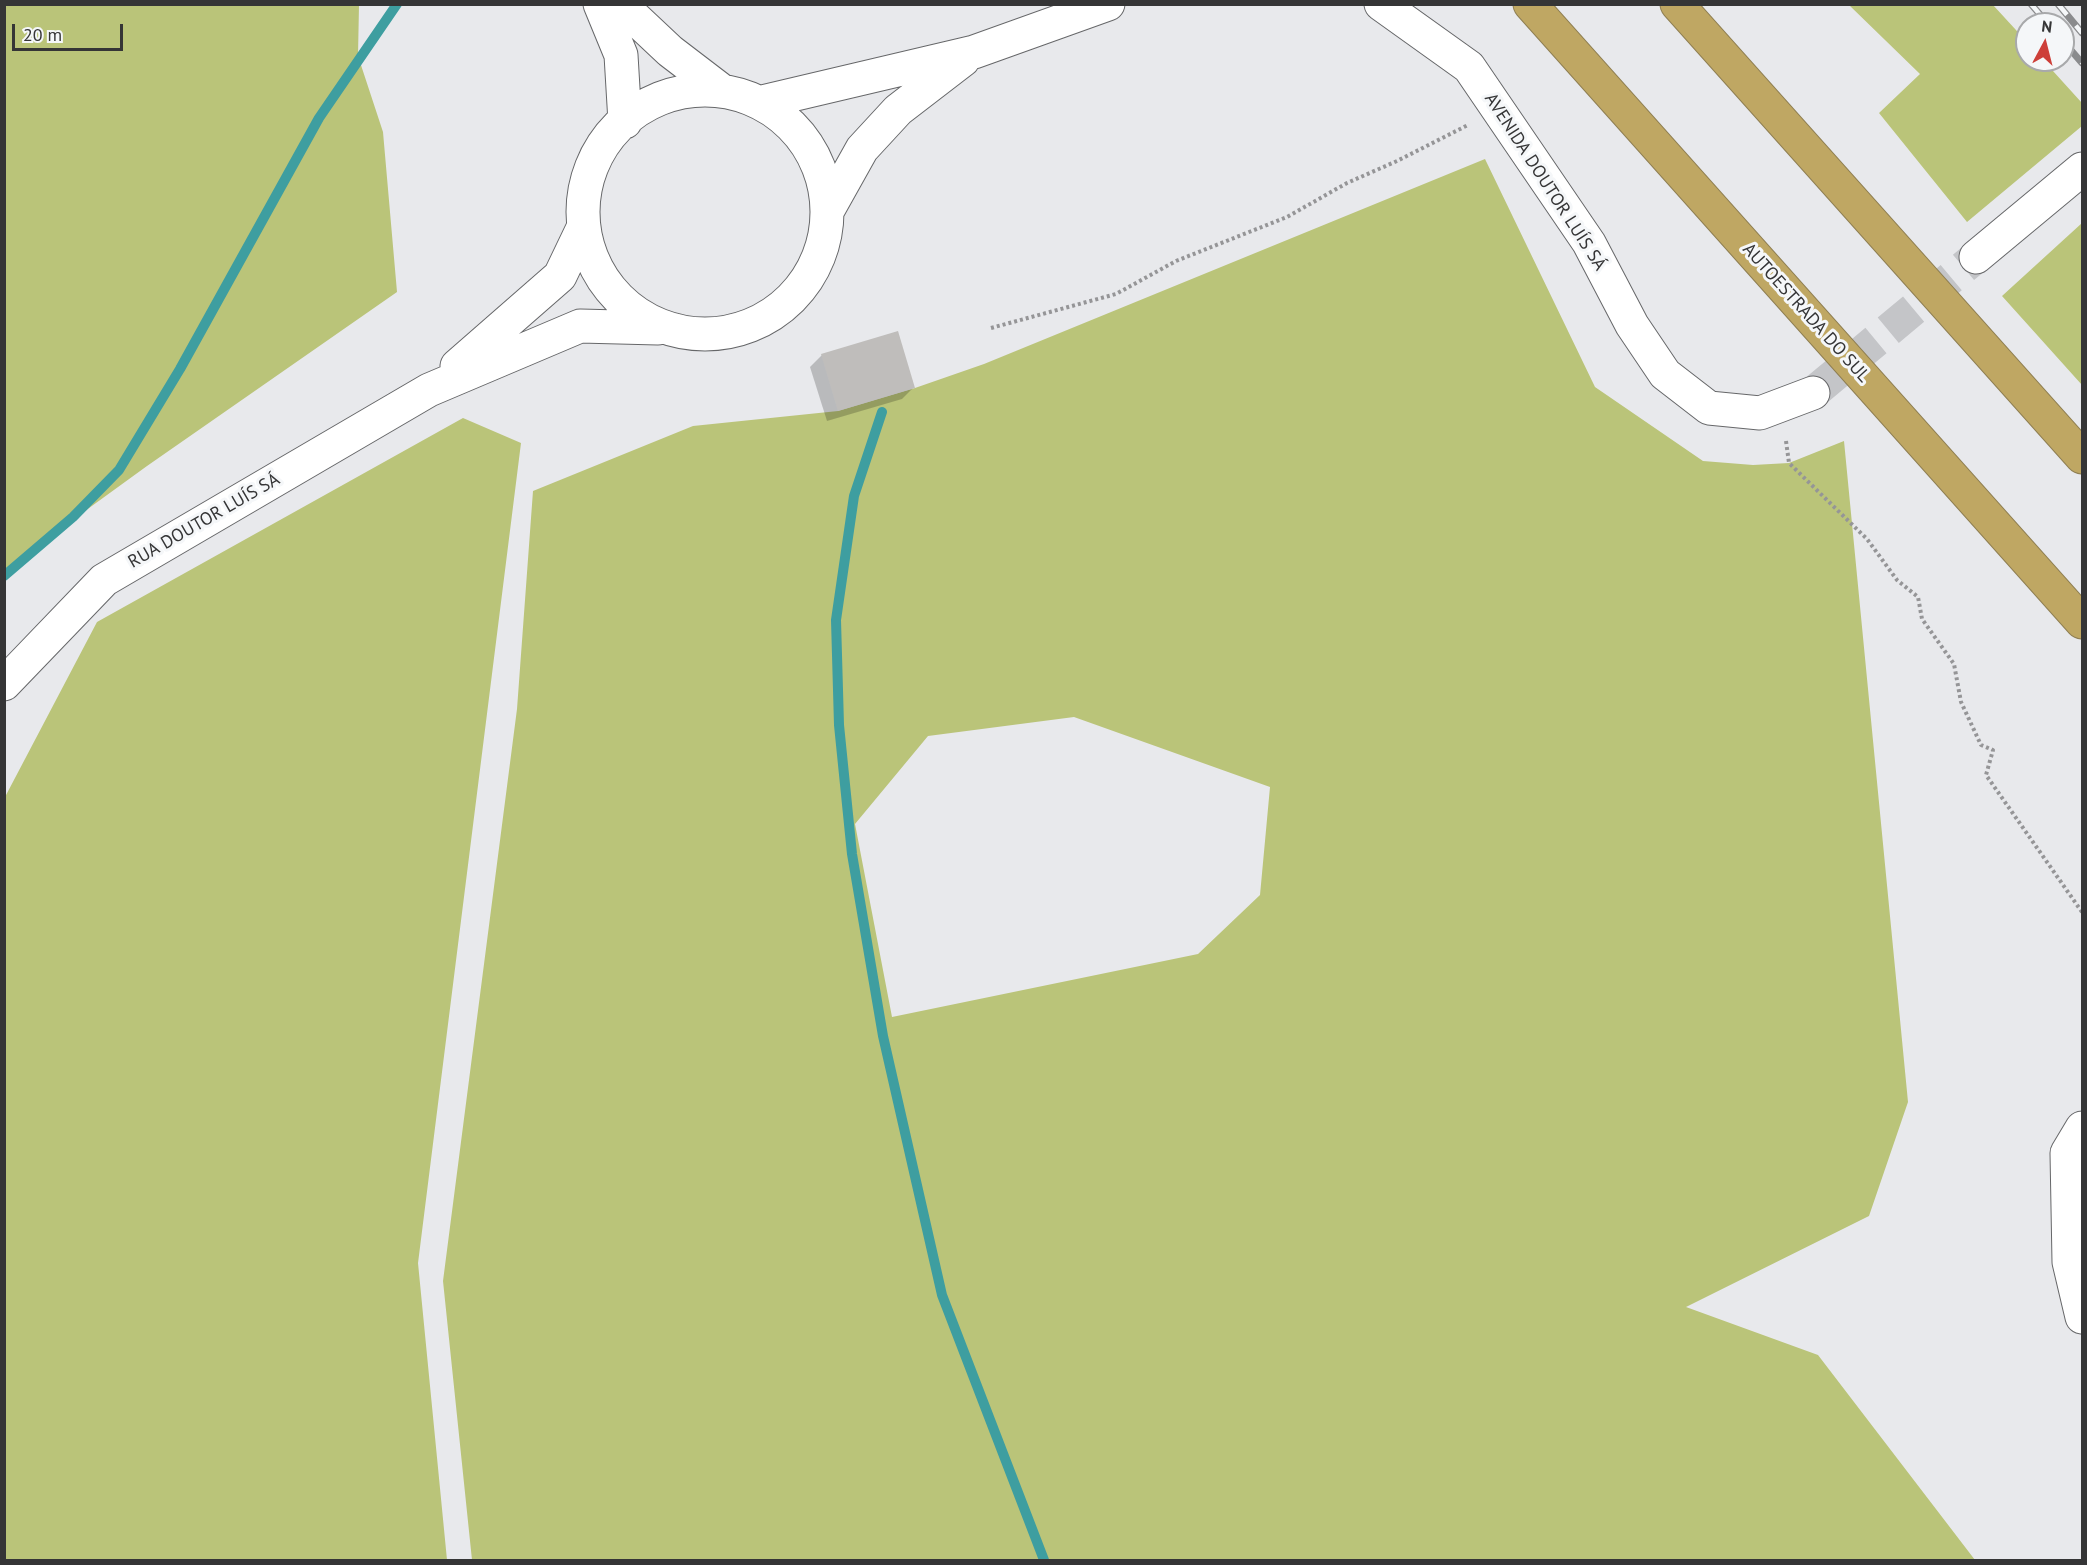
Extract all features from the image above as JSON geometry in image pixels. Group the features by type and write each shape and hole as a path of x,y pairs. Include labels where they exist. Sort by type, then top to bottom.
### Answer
{"highway":[{"path":"1521,4 1555,33"},
{"name":"AUTOESTRADA DO SUL","path":"1530,4 2082,622"},
{"path":"1677,4 2082,457"}],"street":[{"path":"600,4 621,54 625,122"},
{"path":"620,4 670,51 721,90"},
{"path":"762,102 974,52 1108,4"},
{"name":"AVENIDA DOUTOR LUÍS SÁ","path":"1381,4 1469,67 1589,243 1632,325 1665,374 1709,408 1760,413 1813,393"},
{"path":"829,208 862,149 898,110 974,52"},
{"path":"429,390 580,326 666,328 694,334 737,331 788,303 814,270 828,227 829,208 820,166 801,134 790,122 762,102 721,90 685,90 645,104 604,141 585,184 583,228 598,274 627,308 666,328"},
{"path":"1976,257 2082,169"},
{"path":"429,390 560,276 583,228"},
{"name":"RUA DOUTOR LUÍS SÁ","path":"4,684 104,580 429,390"},
{"path":"2082,1128 2067,1153 2067,1164 2068,1262 2082,1317"}],"path":[{"path":"991,328 1116,294 1176,261 1287,217 1347,183 1397,162 1497,109"},
{"path":"1780,405 1789,463 1867,539 1897,580 1918,597 1922,619 1954,664 1961,702 1981,745 1993,750 1986,775 2082,912"}],"green space":[{"path":"5,4 359,5 358,56 383,132 397,292 147,466 5,569"},
{"path":"1849,5 1993,5 2015,29 2015,72 2054,72 2082,103 2082,126 1967,222 1879,113 1920,74"},
{"path":"1485,159 1595,387 1703,461 1753,465 1789,463 1844,441 1908,1102 1869,1216 1686,1307 1818,1355 1975,1560 472,1560 443,1281 517,709 533,491 693,426 838,411 984,364","holes":["1074,717 1270,787 1260,895 1198,954 892,1017 855,824 928,736"]},
{"path":"2082,223 2082,385 2002,296"},
{"path":"463,418 521,443 418,1263 447,1560 5,1560 5,797 97,622"}],"building":[{"path":"898,331 915,388 838,411 821,354"}],"waterway":[{"path":"4,576 73,517 119,470 180,369 319,118 397,4"},
{"path":"882,412 854,496 836,620 839,725 852,854 883,1036 942,1295 1044,1560"}],"tunnel":[{"path":"1813,393 1976,257"}],"railway":[{"path":"2031,4 2038,12"},
{"path":"2058,4 2082,33"},
{"path":"2075,55 2082,63"}]}
